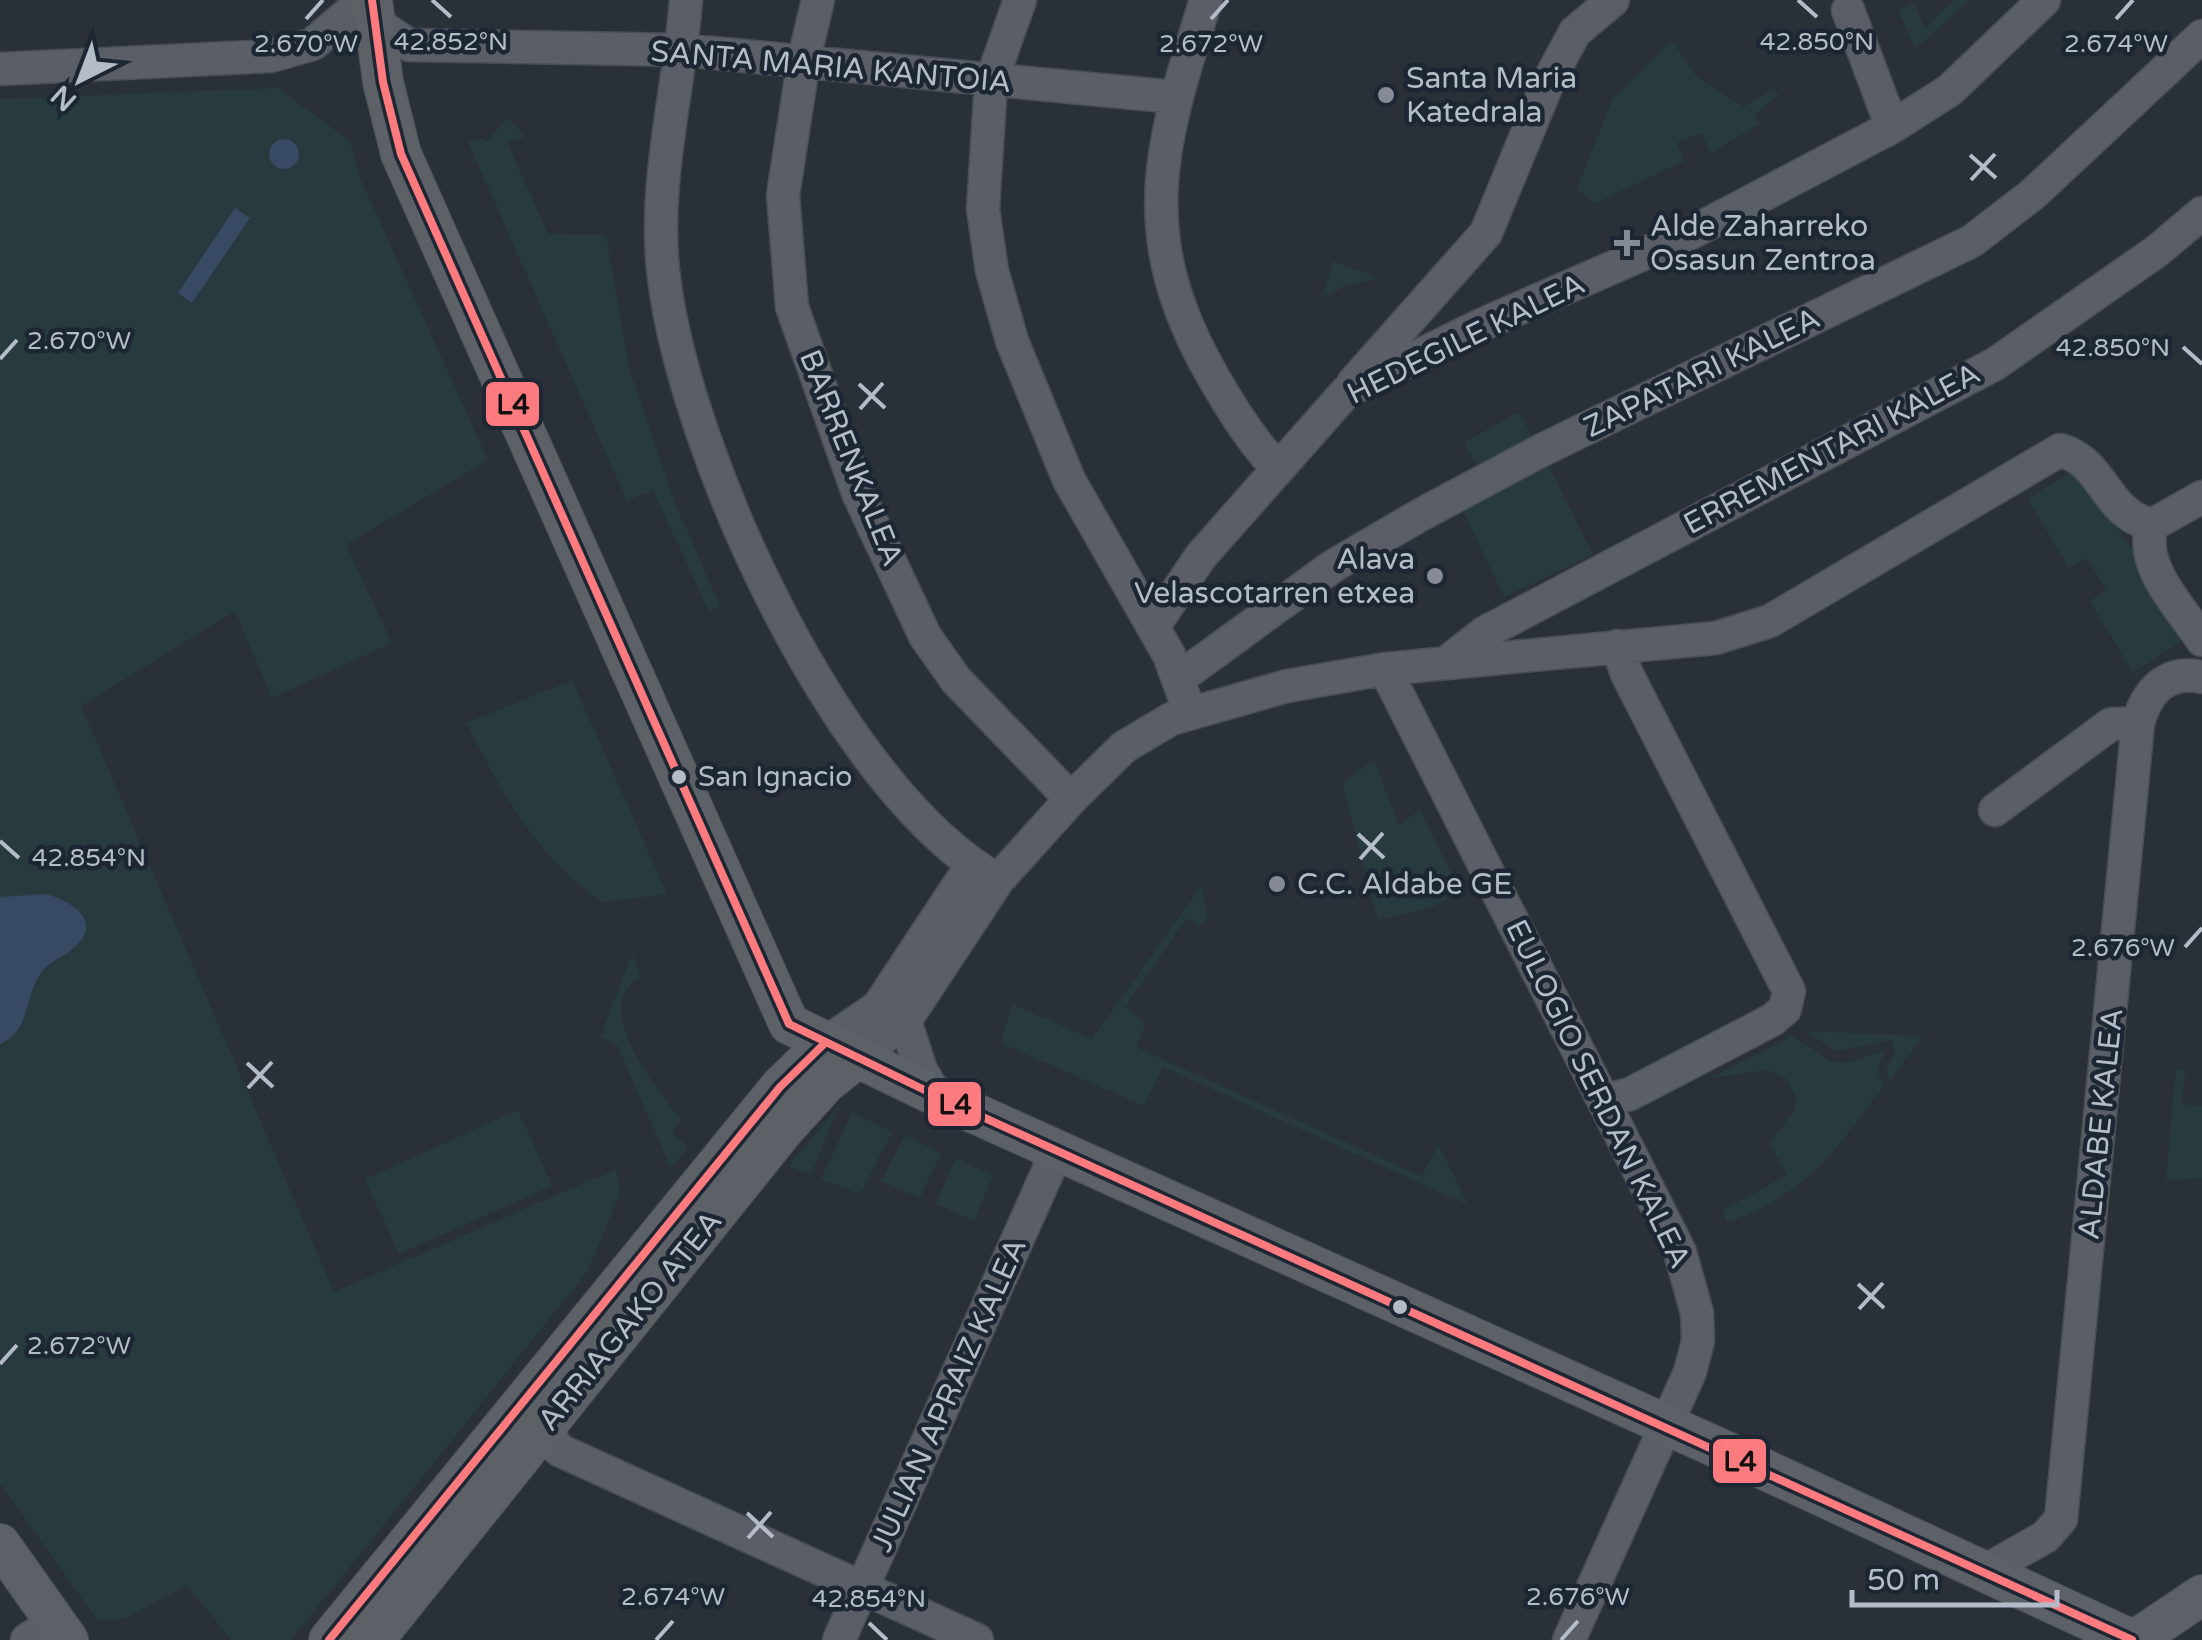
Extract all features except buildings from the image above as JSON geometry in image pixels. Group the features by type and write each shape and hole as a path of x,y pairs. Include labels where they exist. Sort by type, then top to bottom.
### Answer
{"main road":[{"path":"370,7 390,117 409,172 782,1017 840,1052 2134,1640 2202,1595"},
{"name":"ARRIAGAKO ATEA","path":"374,1640 785,1128 825,1084 840,1052"},
{"name":"ARRIAGAKO ATEA","path":"330,1640 780,1087 840,1052"},
{"path":"0,1544 51,1634"}],"street":[{"path":"686,0 660,192 664,280 693,404 760,579 827,699 906,804 984,872"},
{"name":"BARRENKALEA","path":"818,0 804,59 783,195 792,307 845,456 925,636 956,680 1070,800"},
{"path":"1020,0 991,82 983,209 992,270 1012,341 1069,480 1153,627 1192,712"},
{"path":"1206,0 1175,98 1161,198 1164,265 1195,345 1252,440 1276,467"},
{"path":"1347,390 1486,233 1549,80 1575,32 1613,0"},
{"name":"HEDEGILE KALEA","path":"1153,627 1201,556 1347,390 1481,325 1689,234 1892,127 1950,90 2044,0"},
{"path":"1844,4 1892,127"},
{"path":"0,69 271,56 314,44 370,7"},
{"name":"SANTA MARIA KANTOIA","path":"370,7 409,45 682,50 1175,98"},
{"name":"ZAPATARI KALEA","path":"1178,679 1333,566 1422,514 1542,450 1972,241 2048,181 2202,36"},
{"name":"ERREMENTARI KALEA","path":"1447,662 1466,644 1500,624 1995,364 2157,251 2202,213"},
{"name":"ARRIAGAKO ATEA","path":"840,1052 984,872 1070,800 1124,747 1192,712 1287,686 1384,670 1716,638 1770,621 2060,450 2087,464 2120,510 2152,525"},
{"path":"2202,497 2152,525 2147,547 2152,562 2202,640"},
{"path":"1604,1102 1630,1094 1772,1020 1785,1009 1789,991 1627,674 1617,646"},
{"name":"EULOGIO SERDAN KALEA","path":"1384,670 1604,1102 1692,1286 1698,1341 1669,1426 1568,1640"},
{"name":"ALDABE KALEA","path":"1983,1572 2044,1538 2062,1519 2138,722 2147,698 2164,680 2178,675 2202,677"},
{"path":"1995,810 2112,724 2138,722"},
{"name":"ARRIAGAKO ATEA","path":"840,1052 905,1021 984,872"},
{"path":"905,1021 921,1070 936,1096"},
{"name":"JULIAN APRAIZ KALEA","path":"839,1640 1049,1170 1050,1148"},
{"path":"544,1428 559,1450 977,1640"}],"green space":[{"path":"1954,0 1970,0 1915,49 1898,10 1914,3 1925,28"},
{"path":"1672,41 1696,76 1743,107 1773,89 1779,95 1754,115 1760,124 1711,153 1701,133 1677,143 1684,161 1594,204 1577,188 1613,98"},
{"path":"278,88 350,141 360,178 488,460 346,545 392,643 272,698 235,611 81,706 334,1292 616,1169 620,1193 588,1271 291,1640 231,1640 187,1586 123,1619 97,1620 0,1483 0,99"},
{"path":"508,117 525,137 507,142 548,234 606,235 629,368 675,503 720,606 709,612 653,490 627,501 468,142 481,138 487,142"},
{"path":"1333,261 1379,278 1344,286 1330,295 1324,293"},
{"path":"1518,412 1531,433 1528,449 1483,475 1464,443"},
{"path":"1546,460 1593,555 1504,597 1461,506"},
{"path":"2078,468 2189,636 2133,673 2090,601 2106,590 2087,558 2069,568 2028,499"},
{"path":"572,680 667,894 603,902 580,885 523,822 466,723"},
{"path":"1374,760 1399,825 1420,810 1461,892 1430,908 1378,920 1342,783"},
{"path":"1201,886 1208,916 1200,926 1187,918 1125,1007 1146,1024 1136,1047 1421,1176 1439,1145 1468,1205 1163,1067 1144,1106 1005,1045 1002,1038 1012,1004 1092,1039"},
{"path":"632,954 641,978 626,990 621,1006 624,1026 644,1069 681,1119 672,1133 688,1147 671,1168 617,1045 600,1037"},
{"path":"1806,1031 1923,1036 1890,1081 1886,1069 1895,1053 1892,1040 1836,1051"},
{"path":"1792,1036 1832,1062 1848,1063 1885,1050 1877,1070 1884,1086 1818,1168 1780,1197 1727,1223 1722,1211 1787,1175 1770,1143 1795,1109 1796,1097 1787,1079 1768,1070 1710,1078"},
{"path":"2176,1069 2185,1070 2182,1104 2202,1106 2202,1178 2166,1180"},
{"path":"838,1107 811,1175 788,1166"},
{"path":"518,1110 552,1186 399,1254 365,1179"},
{"path":"852,1112 892,1132 860,1194 821,1179"},
{"path":"905,1135 941,1153 920,1198 881,1181"},
{"path":"956,1158 993,1176 974,1221 935,1204"}],"water":[{"path":"284,139 295,143 299,154 295,165 284,169 273,165 269,154 273,143"},
{"path":"235,208 250,218 192,303 178,293"},
{"path":"46,894 80,912 86,927 84,936 41,973 17,1031 0,1044 0,897"}],"transit line":[{"name":"L4","path":"372,0 383,82 401,154 789,1024 943,1099 2132,1640"},
{"name":"L4","path":"329,1640 780,1087 824,1044"}],"place":[{"name":"Santa Maria Katedrala","path":"1386,95"},
{"name":"Alde Zaharreko Osasun Zentroa","path":"1627,243"},
{"name":"Alava Velascotarren etxea","path":"1435,576"},
{"name":"San Ignacio","path":"679,777"},
{"name":"C.C. Aldabe GE","path":"1277,884"}]}
